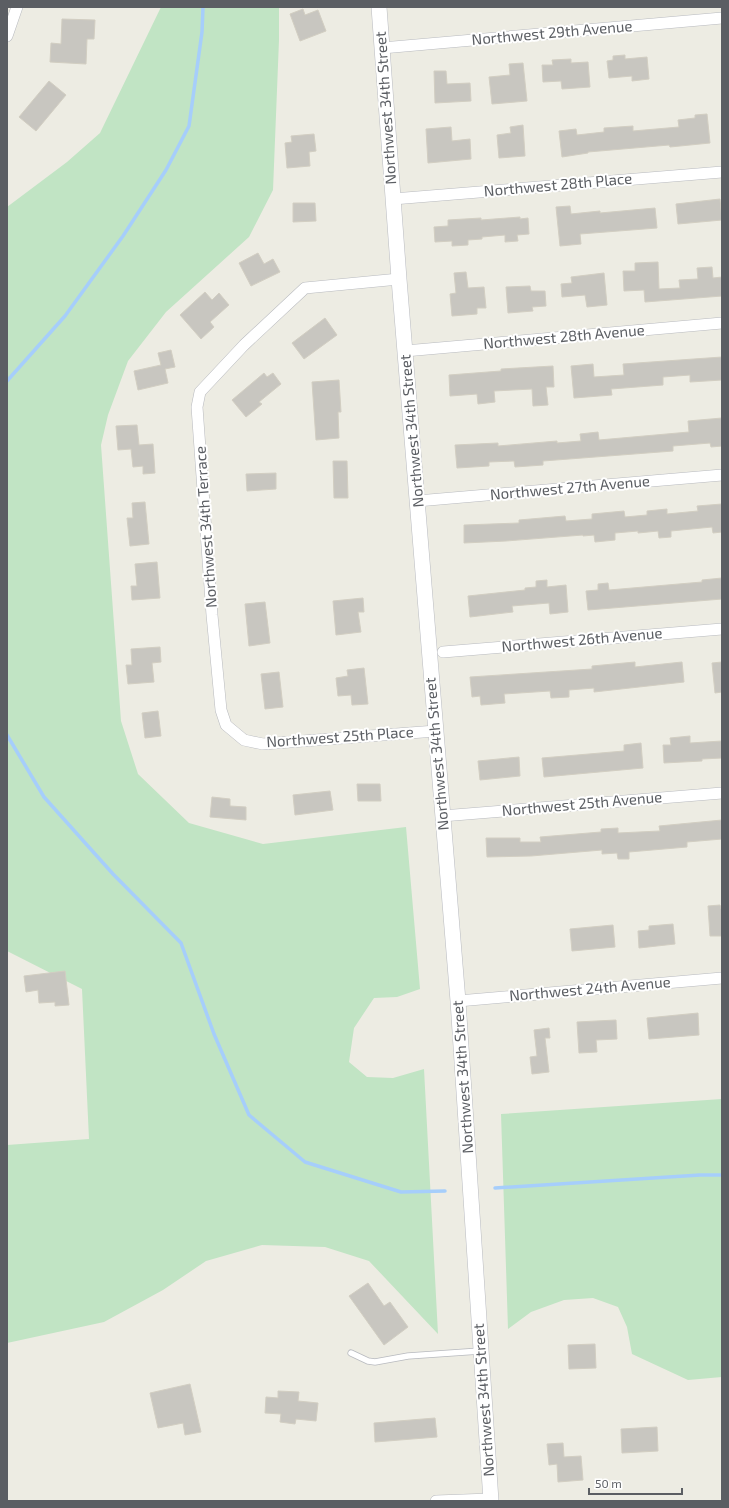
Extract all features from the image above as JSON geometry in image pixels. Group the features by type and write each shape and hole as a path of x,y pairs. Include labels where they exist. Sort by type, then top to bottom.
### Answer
{"main road":[{"name":"Northwest 34th Street","path":"378,7 458,1001 490,1500"}],"street":[{"path":"7,36 17,7"},
{"name":"Northwest 29th Avenue","path":"382,48 722,18"},
{"name":"Northwest 28th Place","path":"393,199 722,172"},
{"name":"Northwest 34th Terrace","path":"226,725 221,710 212,615 197,407 200,392 244,345 305,288 399,279"},
{"name":"Northwest 28th Avenue","path":"405,350 722,323"},
{"name":"Northwest 27th Avenue","path":"417,501 722,475"},
{"name":"Northwest 26th Avenue","path":"442,652 722,629"},
{"name":"Northwest 25th Place","path":"226,725 244,740 263,744 436,731"},
{"name":"Northwest 25th Avenue","path":"442,816 722,793"},
{"name":"Northwest 24th Avenue","path":"458,1001 722,978"},
{"path":"436,1501 490,1500"}],"lane":[{"path":"351,1353 368,1361 375,1362 408,1356 480,1350"}],"green space":[{"path":"161,7 279,7 273,190 249,237 166,312 128,361 108,415 101,445 121,721 138,774 189,823 263,844 406,827 420,989 397,997 374,998 354,1028 349,1062 367,1077 393,1078 424,1069 438,1334 369,1261 325,1247 262,1245 206,1261 163,1290 104,1322 7,1343 7,1145 89,1139 82,989 7,951 7,207 67,162 100,133"},
{"path":"722,1099 722,1377 688,1380 632,1354 627,1327 618,1307 593,1298 564,1300 531,1312 508,1329 501,1114"}],"building":[{"path":"303,9 305,15 318,10 326,31 300,41 290,14"},
{"path":"62,19 95,20 94,39 87,39 86,64 50,62 51,43 61,44"},
{"path":"625,55 625,59 647,57 649,79 632,81 632,76 609,78 607,61 613,60 613,56"},
{"path":"571,59 571,63 588,62 590,87 562,89 561,81 543,82 542,65 553,65 552,60"},
{"path":"523,63 527,101 492,104 489,77 510,75 509,64"},
{"path":"434,71 446,71 447,84 470,83 471,101 435,103"},
{"path":"49,81 66,95 36,131 19,117"},
{"path":"707,114 710,143 588,152 562,157 559,131 576,129 577,135 604,132 604,128 633,126 633,131 679,127 678,120 695,118 695,115"},
{"path":"523,125 525,156 499,158 497,135 511,133 510,127"},
{"path":"451,127 452,141 470,139 471,159 428,163 426,129"},
{"path":"314,134 316,151 309,152 310,166 287,168 285,143 292,142 291,136"},
{"path":"720,199 722,220 678,224 676,204"},
{"path":"293,203 315,203 316,221 293,222"},
{"path":"570,206 571,214 655,208 657,228 580,234 581,244 560,246 556,207"},
{"path":"520,217 520,219 528,218 529,234 517,235 518,241 505,242 505,235 468,240 468,245 452,246 452,241 435,242 434,227 448,226 448,220 481,218 481,220"},
{"path":"258,253 264,264 273,259 280,272 251,286 239,263"},
{"path":"658,262 659,289 680,288 679,280 698,279 697,268 712,267 713,278 722,277 722,296 645,302 644,290 624,291 623,271 635,271 635,263"},
{"path":"466,272 468,288 484,287 486,308 477,308 477,314 452,316 450,294 456,293 454,273"},
{"path":"604,273 607,305 587,307 585,295 562,297 561,284 572,283 571,277"},
{"path":"530,286 531,291 545,291 546,306 532,307 533,311 508,313 506,287"},
{"path":"205,292 212,300 219,293 229,305 210,322 214,327 201,339 180,315"},
{"path":"325,318 337,335 304,359 292,343"},
{"path":"171,350 175,367 165,369 168,383 138,390 134,371 161,365 158,353"},
{"path":"722,357 722,380 690,382 690,375 663,377 663,385 611,389 612,395 574,398 571,366 593,364 594,377 624,375 623,364"},
{"path":"553,366 554,387 546,387 548,405 533,406 532,389 494,391 495,402 478,404 477,394 450,396 449,375 501,371 501,369"},
{"path":"264,373 267,377 273,373 281,384 259,402 262,404 246,417 232,400"},
{"path":"339,380 341,412 338,412 339,438 316,440 312,382"},
{"path":"722,418 722,446 711,447 710,443 673,446 673,451 543,461 543,465 515,467 514,461 489,462 489,466 457,468 455,445 498,443 498,446 557,441 557,443 581,441 580,434 598,432 599,440 689,432 688,421"},
{"path":"137,425 139,445 153,444 155,473 143,474 143,466 133,467 131,449 118,450 116,426"},
{"path":"333,461 347,461 348,498 334,498"},
{"path":"276,473 276,489 247,491 246,474"},
{"path":"145,502 149,544 130,546 127,518 133,518 132,503"},
{"path":"722,504 722,532 713,533 712,527 671,531 671,537 659,538 658,531 638,533 638,531 615,533 615,540 595,542 594,535 583,535 464,543 464,525 519,523 519,520 565,516 566,521 592,519 592,514 624,511 625,517 647,515 647,511 667,509 667,514 698,511 697,506"},
{"path":"157,562 160,598 132,600 131,586 137,586 135,564"},
{"path":"722,578 722,599 588,610 586,591 598,590 598,584 608,583 609,590 702,582 702,580"},
{"path":"547,580 547,587 566,585 568,612 550,614 549,603 512,606 513,612 470,617 468,596 525,590 525,588 536,587 536,581"},
{"path":"363,598 364,612 358,612 361,632 336,635 333,601"},
{"path":"265,602 270,643 249,646 245,604"},
{"path":"160,647 161,662 152,663 154,682 128,684 126,665 132,665 131,649"},
{"path":"635,662 635,667 682,662 684,682 594,692 594,688 569,690 569,697 551,698 550,691 504,694 505,703 481,705 480,696 472,697 470,677 592,669 592,666"},
{"path":"722,662 722,692 715,693 712,663"},
{"path":"364,668 368,704 352,705 351,695 338,696 336,678 348,676 347,670"},
{"path":"279,672 283,707 265,709 261,674"},
{"path":"158,711 161,736 145,738 142,713"},
{"path":"690,736 690,743 722,741 722,758 702,759 702,761 664,763 663,745 671,745 670,738"},
{"path":"641,743 643,768 544,777 542,758 624,751 624,745"},
{"path":"519,757 520,776 480,780 478,761"},
{"path":"357,784 380,784 381,801 358,801"},
{"path":"330,791 333,810 295,815 293,795"},
{"path":"212,797 230,799 230,806 246,807 246,820 210,817"},
{"path":"722,820 722,839 687,842 687,847 629,852 629,859 618,859 617,853 602,854 602,850 531,856 487,857 486,838 520,838 520,842 541,842 540,837 601,832 601,829 618,828 618,833 660,831 659,826"},
{"path":"720,905 722,909 722,936 710,936 708,906"},
{"path":"673,924 675,944 639,948 638,931 649,930 649,926"},
{"path":"613,925 615,947 572,951 570,929"},
{"path":"65,971 69,1005 55,1006 55,1002 39,1003 38,990 26,992 24,976"},
{"path":"698,1013 699,1035 649,1039 647,1018"},
{"path":"616,1020 617,1039 596,1040 597,1052 579,1053 577,1022"},
{"path":"549,1028 550,1038 545,1038 549,1072 532,1074 530,1057 537,1056 534,1030"},
{"path":"368,1283 384,1306 390,1302 408,1327 384,1345 349,1296"},
{"path":"595,1344 596,1368 569,1369 568,1345"},
{"path":"190,1384 201,1432 185,1435 183,1423 158,1428 150,1393"},
{"path":"278,1391 299,1392 298,1401 318,1403 316,1421 296,1419 295,1424 280,1422 281,1414 265,1413 266,1397 278,1398"},
{"path":"435,1418 437,1437 375,1442 374,1423"},
{"path":"657,1427 658,1451 622,1453 621,1429"},
{"path":"563,1443 564,1457 581,1456 583,1480 558,1482 557,1464 549,1465 547,1444"}],"waterway":[{"path":"7,381 65,316 123,236 166,170 189,126 202,32 203,7"},
{"path":"7,735 44,797 113,874 181,943 214,1034 249,1115 305,1162 401,1192 445,1191"},
{"path":"495,1188 700,1175 722,1175"}]}
